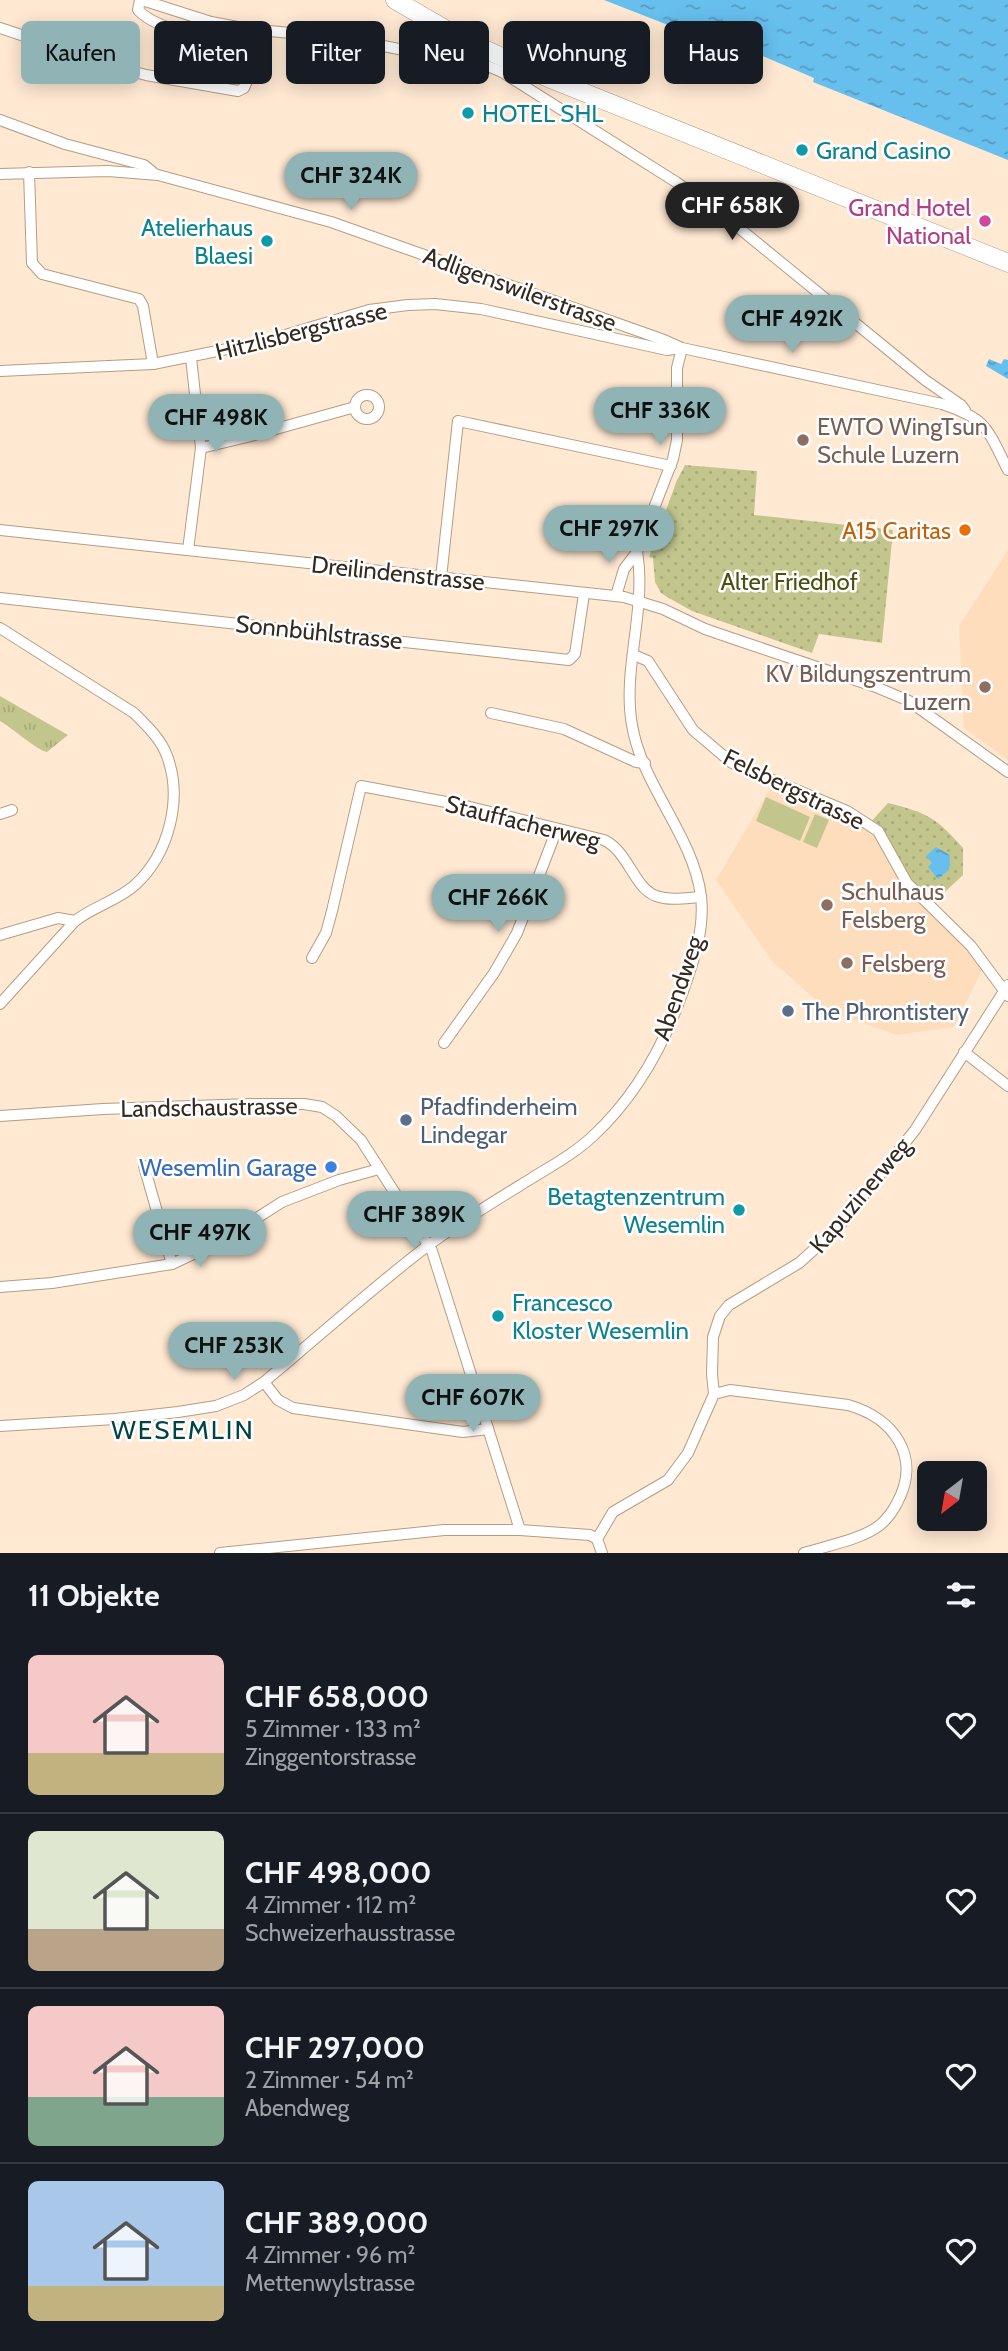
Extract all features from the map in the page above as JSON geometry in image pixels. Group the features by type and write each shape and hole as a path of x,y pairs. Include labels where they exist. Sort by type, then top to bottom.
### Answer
{"main road":[{"path":"395,0 503,65"},
{"path":"559,84 1008,263"}],"street":[{"path":"0,28 146,75 238,91 244,88 250,63 248,53 239,44 202,37 155,22 138,10 141,0 212,22 248,29 343,38 491,60"},
{"path":"532,84 723,215 925,380 961,405 966,412"},
{"path":"0,120 65,144 144,165 158,175"},
{"name":"Adligenswilerstrasse","path":"0,174 108,171 158,175 331,222 682,348 919,399 966,412 977,418 985,427 1008,470"},
{"path":"29,172 32,263 42,274 139,299 143,306 153,364"},
{"name":"Hitzlisbergstrasse","path":"0,371 153,364 262,342 369,310 435,304 481,309 667,351 682,348"},
{"name":"Abendweg","path":"616,596 624,569 636,552 671,466 677,440 677,368 682,348"},
{"path":"188,550 201,448 191,358"},
{"path":"201,448 355,407"},
{"path":"441,578 458,421 671,466"},
{"name":"Dreilindenstrasse","path":"0,530 616,596 639,601 663,608 737,640 877,687 909,701 1008,772"},
{"name":"Abendweg","path":"0,1426 178,1412 216,1406 244,1395 264,1382 429,1245 593,1137 643,1077 678,1005 696,948 701,923 701,897 692,864 645,763 632,726 630,706 639,601 636,552"},
{"name":"Sonnbühlstrasse","path":"0,598 569,660 576,654 584,594"},
{"path":"0,628 134,713 152,730 167,755 173,783 172,813 164,844 155,862 137,884 121,897 87,912 75,921 0,1004"},
{"name":"Felsbergstrasse","path":"634,655 648,661 693,730 732,763 847,811 878,831 907,883 971,946 1007,991"},
{"path":"491,713 564,729 636,762 645,763"},
{"name":"Stauffacherweg","path":"312,958 326,933 362,786 462,806 604,840 615,845 648,891 657,897 701,897"},
{"path":"0,814 12,810"},
{"path":"444,1042 494,973 517,933 557,828"},
{"path":"0,935 58,918 75,921"},
{"name":"Kapuzinerweg","path":"597,1539 613,1512 668,1480 698,1434 714,1394 713,1336 720,1317 729,1305 799,1263 837,1229 915,1130 964,1052 1007,991"},
{"path":"964,1052 1008,1086"},
{"name":"Landschaustrasse","path":"0,1116 117,1109 304,1104 322,1107 336,1116 361,1140 429,1245 520,1530"},
{"path":"144,1166 172,1264"},
{"path":"0,1287 52,1283 172,1264 221,1241 293,1198 339,1180 379,1169"},
{"path":"264,1382 278,1401 293,1408 463,1432 488,1429"},
{"path":"714,1394 730,1390 865,1409 893,1430 901,1443 906,1460 906,1479 902,1494 880,1525 865,1533 804,1553"},
{"path":"228,1552 444,1530 520,1530 590,1535 597,1539 602,1553"}],"shaded area":[{"name":"KV Bildungszentrum Luzern","path":"1008,550 1008,760 964,728 959,626"},
{"name":"Schulhaus Felsberg","path":"771,787 856,823 876,836 901,884 955,935 983,968 954,1027 897,1035 828,1011 772,961 716,880"}],"green space":[{"name":"Alter Friedhof","path":"685,465 757,471 754,515 893,530 882,643 819,634 812,653 692,611 661,593 655,582 653,558 649,557"},
{"path":"0,696 68,735 47,752 38,748 0,721"},
{"path":"766,797 810,817 800,841 756,821"},
{"path":"888,803 930,818 963,848 963,875 931,905 917,894 869,824"},
{"path":"815,814 829,820 817,848 803,842"}],"water":[{"path":"604,0 1008,0 1008,160 813,82 814,78 763,56 763,21 664,21 664,23"},
{"path":"989,359 1001,364 1004,359 1008,360 1008,379 986,366"},
{"path":"936,847 950,855 949,870 938,879 928,867 932,863 926,856"}],"place":[{"name":"HOTEL SHL","path":"468,113"},
{"name":"Grand Casino","path":"802,150"},
{"name":"Grand Hotel National","path":"985,221"},
{"name":"Atelierhaus Blaesi","path":"267,241"},
{"name":"EWTO WingTsun Schule Luzern","path":"803,440"},
{"name":"A15 Caritas","path":"965,530"},
{"name":"KV Bildungszentrum Luzern","path":"985,687"},
{"name":"Schulhaus Felsberg","path":"827,905"},
{"name":"Felsberg","path":"847,963"},
{"name":"The Phrontistery","path":"788,1011"},
{"name":"Pfadfinderheim Lindegar","path":"406,1120"},
{"name":"Wesemlin Garage","path":"331,1167"},
{"name":"Betagtenzentrum Wesemlin","path":"739,1210"},
{"name":"Francesco Kloster Wesemlin","path":"498,1316"}],"district":[{"name":"WESEMLIN","path":"183,1430"}]}
